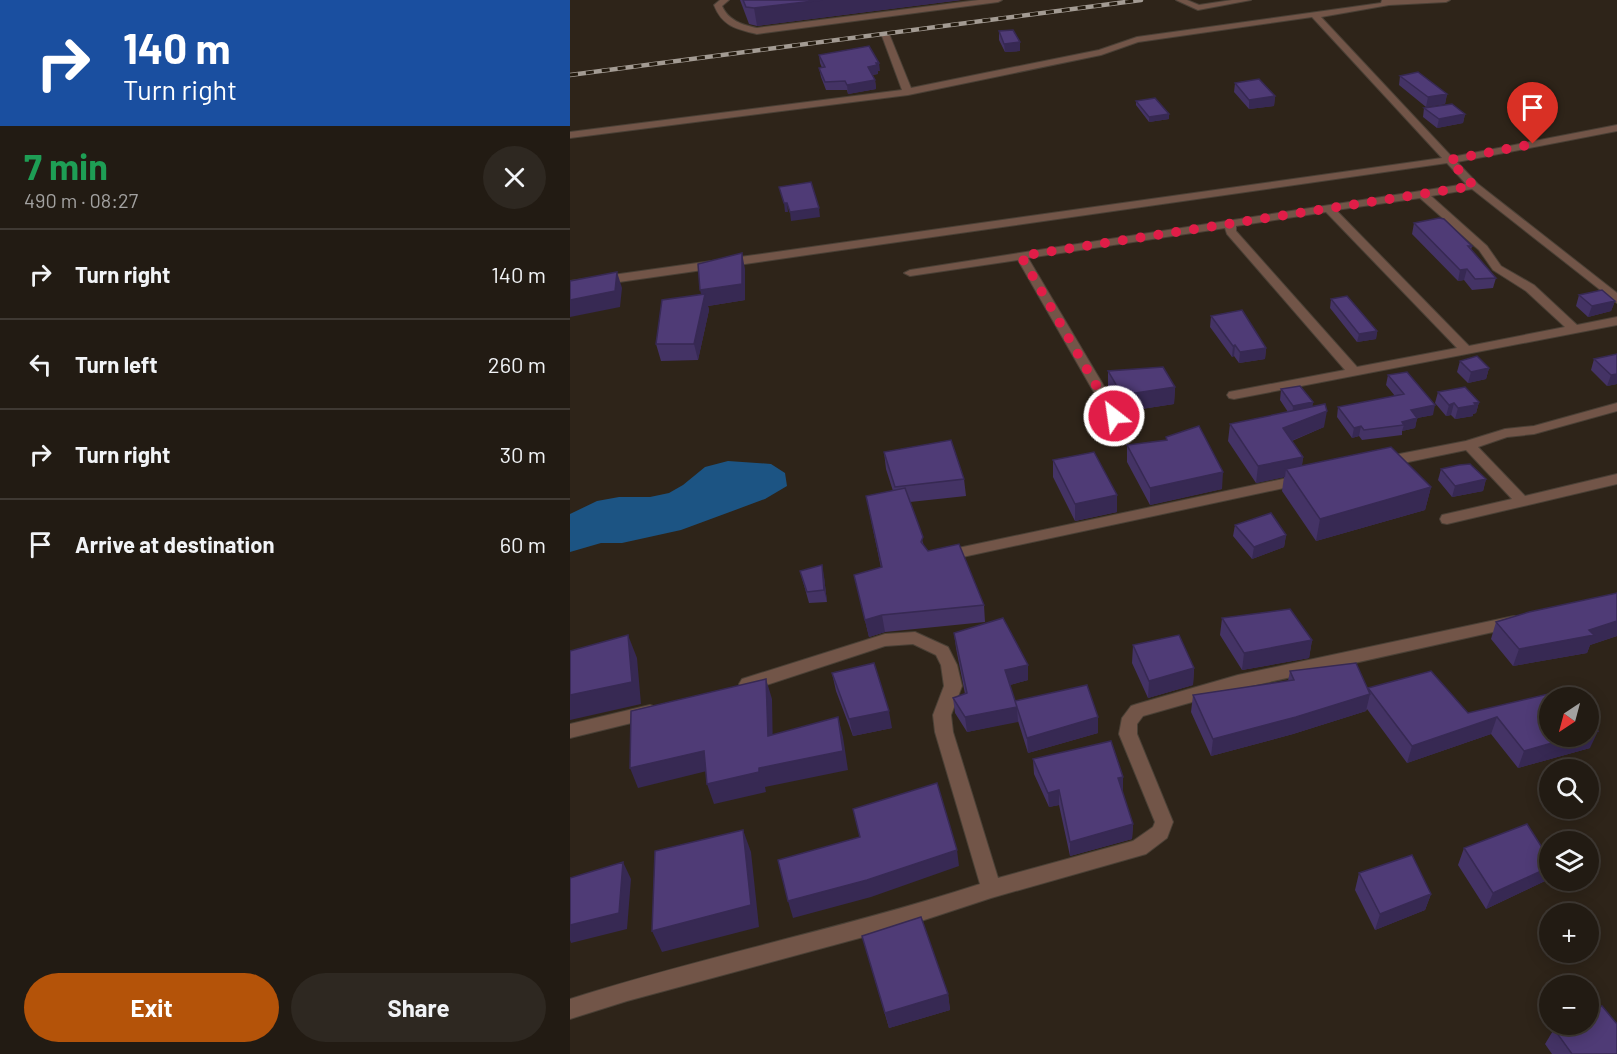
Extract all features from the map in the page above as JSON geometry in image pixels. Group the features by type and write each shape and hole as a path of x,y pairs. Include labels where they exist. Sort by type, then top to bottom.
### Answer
{"street":[{"path":"725,0 718,5 723,17 744,28 757,31 998,0"},
{"path":"1180,0 1198,8 1247,0"},
{"path":"1409,0 1421,1"},
{"path":"570,135 908,92 1101,52 1137,40 1386,2 1446,0"},
{"path":"1327,12 1316,16 1474,186 1617,299"},
{"path":"886,36 908,92"},
{"path":"570,285 1449,160 1617,128"},
{"path":"910,273 1474,186"},
{"path":"1421,193 1483,248 1497,268 1530,288 1574,328"},
{"path":"1328,208 1467,351"},
{"path":"1230,224 1231,231 1354,372"},
{"path":"1021,256 1114,416"},
{"path":"1234,394 1617,321"},
{"path":"1371,465 1469,445 1505,433 1534,430 1617,408"},
{"path":"1469,445 1522,501"},
{"path":"933,558 1313,477"},
{"path":"1447,519 1617,479"},
{"path":"570,1009 627,991 915,914 991,889 1139,848 1161,832 1164,822 1163,814 1144,777 1128,734 1128,723 1137,711 1238,682 1537,617"},
{"path":"731,689 885,640 915,638 942,651 949,665 953,686 942,715 944,732 991,889"},
{"path":"570,731 666,708"}],"water":[{"path":"728,461 771,464 785,473 787,486 765,499 681,530 622,543 601,543 570,552 570,514 597,501 619,497 650,497 669,493 705,467"}],"building":[{"path":"743,0 822,0 754,8 746,7"},
{"path":"1013,30 1020,42 1004,44 999,31"},
{"path":"869,46 879,63 868,67 875,80 847,85 845,81 825,82 819,68 825,67 819,55"},
{"path":"1418,72 1447,94 1428,97 1400,76"},
{"path":"1259,79 1275,96 1249,100 1235,83"},
{"path":"1155,98 1169,114 1149,117 1136,101"},
{"path":"1452,104 1465,114 1439,119 1424,108"},
{"path":"811,182 819,208 790,212 787,203 784,203 779,187"},
{"path":"1444,219 1472,246 1468,246 1496,278 1475,279 1467,269 1460,270 1414,223"},
{"path":"742,253 742,284 700,290 698,264"},
{"path":"617,272 615,291 570,300 570,281"},
{"path":"1602,290 1615,301 1592,306 1579,295"},
{"path":"705,294 694,344 656,344 662,300"},
{"path":"1347,296 1377,331 1359,334 1331,299"},
{"path":"1242,310 1266,348 1240,352 1211,316"},
{"path":"1617,354 1617,374 1611,375 1594,359"},
{"path":"1477,356 1489,368 1471,372 1460,361"},
{"path":"1163,367 1175,387 1122,395 1108,371"},
{"path":"1407,372 1435,405 1411,410 1417,418 1402,422 1404,425 1364,430 1361,426 1354,428 1338,407 1404,394 1388,375"},
{"path":"1300,386 1313,402 1293,406 1281,389"},
{"path":"1465,387 1479,402 1474,403 1476,405 1458,408 1454,403 1449,405 1438,392"},
{"path":"1325,404 1327,411 1283,428 1303,457 1258,466 1230,424"},
{"path":"1199,426 1223,472 1150,488 1127,445 1167,440 1166,437"},
{"path":"951,440 964,479 895,487 884,452"},
{"path":"1391,447 1431,487 1320,519 1286,469"},
{"path":"1094,452 1117,495 1075,504 1053,460"},
{"path":"1470,464 1486,479 1455,486 1441,469 1459,465"},
{"path":"905,488 923,537 921,542 928,551 959,544 984,605 882,615 865,620 854,575 882,567 866,496"},
{"path":"1271,513 1286,535 1254,547 1235,525"},
{"path":"822,565 824,590 807,592 800,571"},
{"path":"1617,593 1617,621 1589,630 1594,635 1519,649 1496,622 1529,612"},
{"path":"1290,609 1312,640 1244,653 1222,618"},
{"path":"1003,618 1028,665 1005,670 1017,707 965,717 953,698 967,693 954,633"},
{"path":"628,635 632,682 570,695 570,651"},
{"path":"1179,635 1194,668 1149,681 1133,645"},
{"path":"874,663 889,711 849,719 832,673"},
{"path":"1356,663 1370,694 1213,739 1193,695 1294,680 1290,671"},
{"path":"1431,671 1468,713 1539,696 1539,747 1524,751 1497,717 1412,746 1368,688"},
{"path":"766,679 768,736 838,717 843,751 759,768 759,772 707,784 704,751 630,768 631,711"},
{"path":"1087,685 1098,717 1027,738 1015,701"},
{"path":"1111,741 1123,777 1118,778 1133,824 1070,842 1059,790 1048,793 1033,759"},
{"path":"937,783 957,850 867,880 788,901 778,860 860,837 853,809"},
{"path":"1527,824 1539,843 1539,872 1493,893 1464,848"},
{"path":"743,830 751,905 652,931 655,851"},
{"path":"1412,855 1431,894 1380,914 1359,873"},
{"path":"623,862 619,913 570,925 570,878"},
{"path":"921,917 948,994 885,1013 862,936"},
{"path":"1602,1006 1617,1024 1617,1054 1572,1054 1558,1035 1599,1035 1599,1007"}],"railway":[{"path":"570,75 1141,0"}],"route":[{"path":"1114,416 1021,256 1474,186 1449,160 1533,144"}]}
